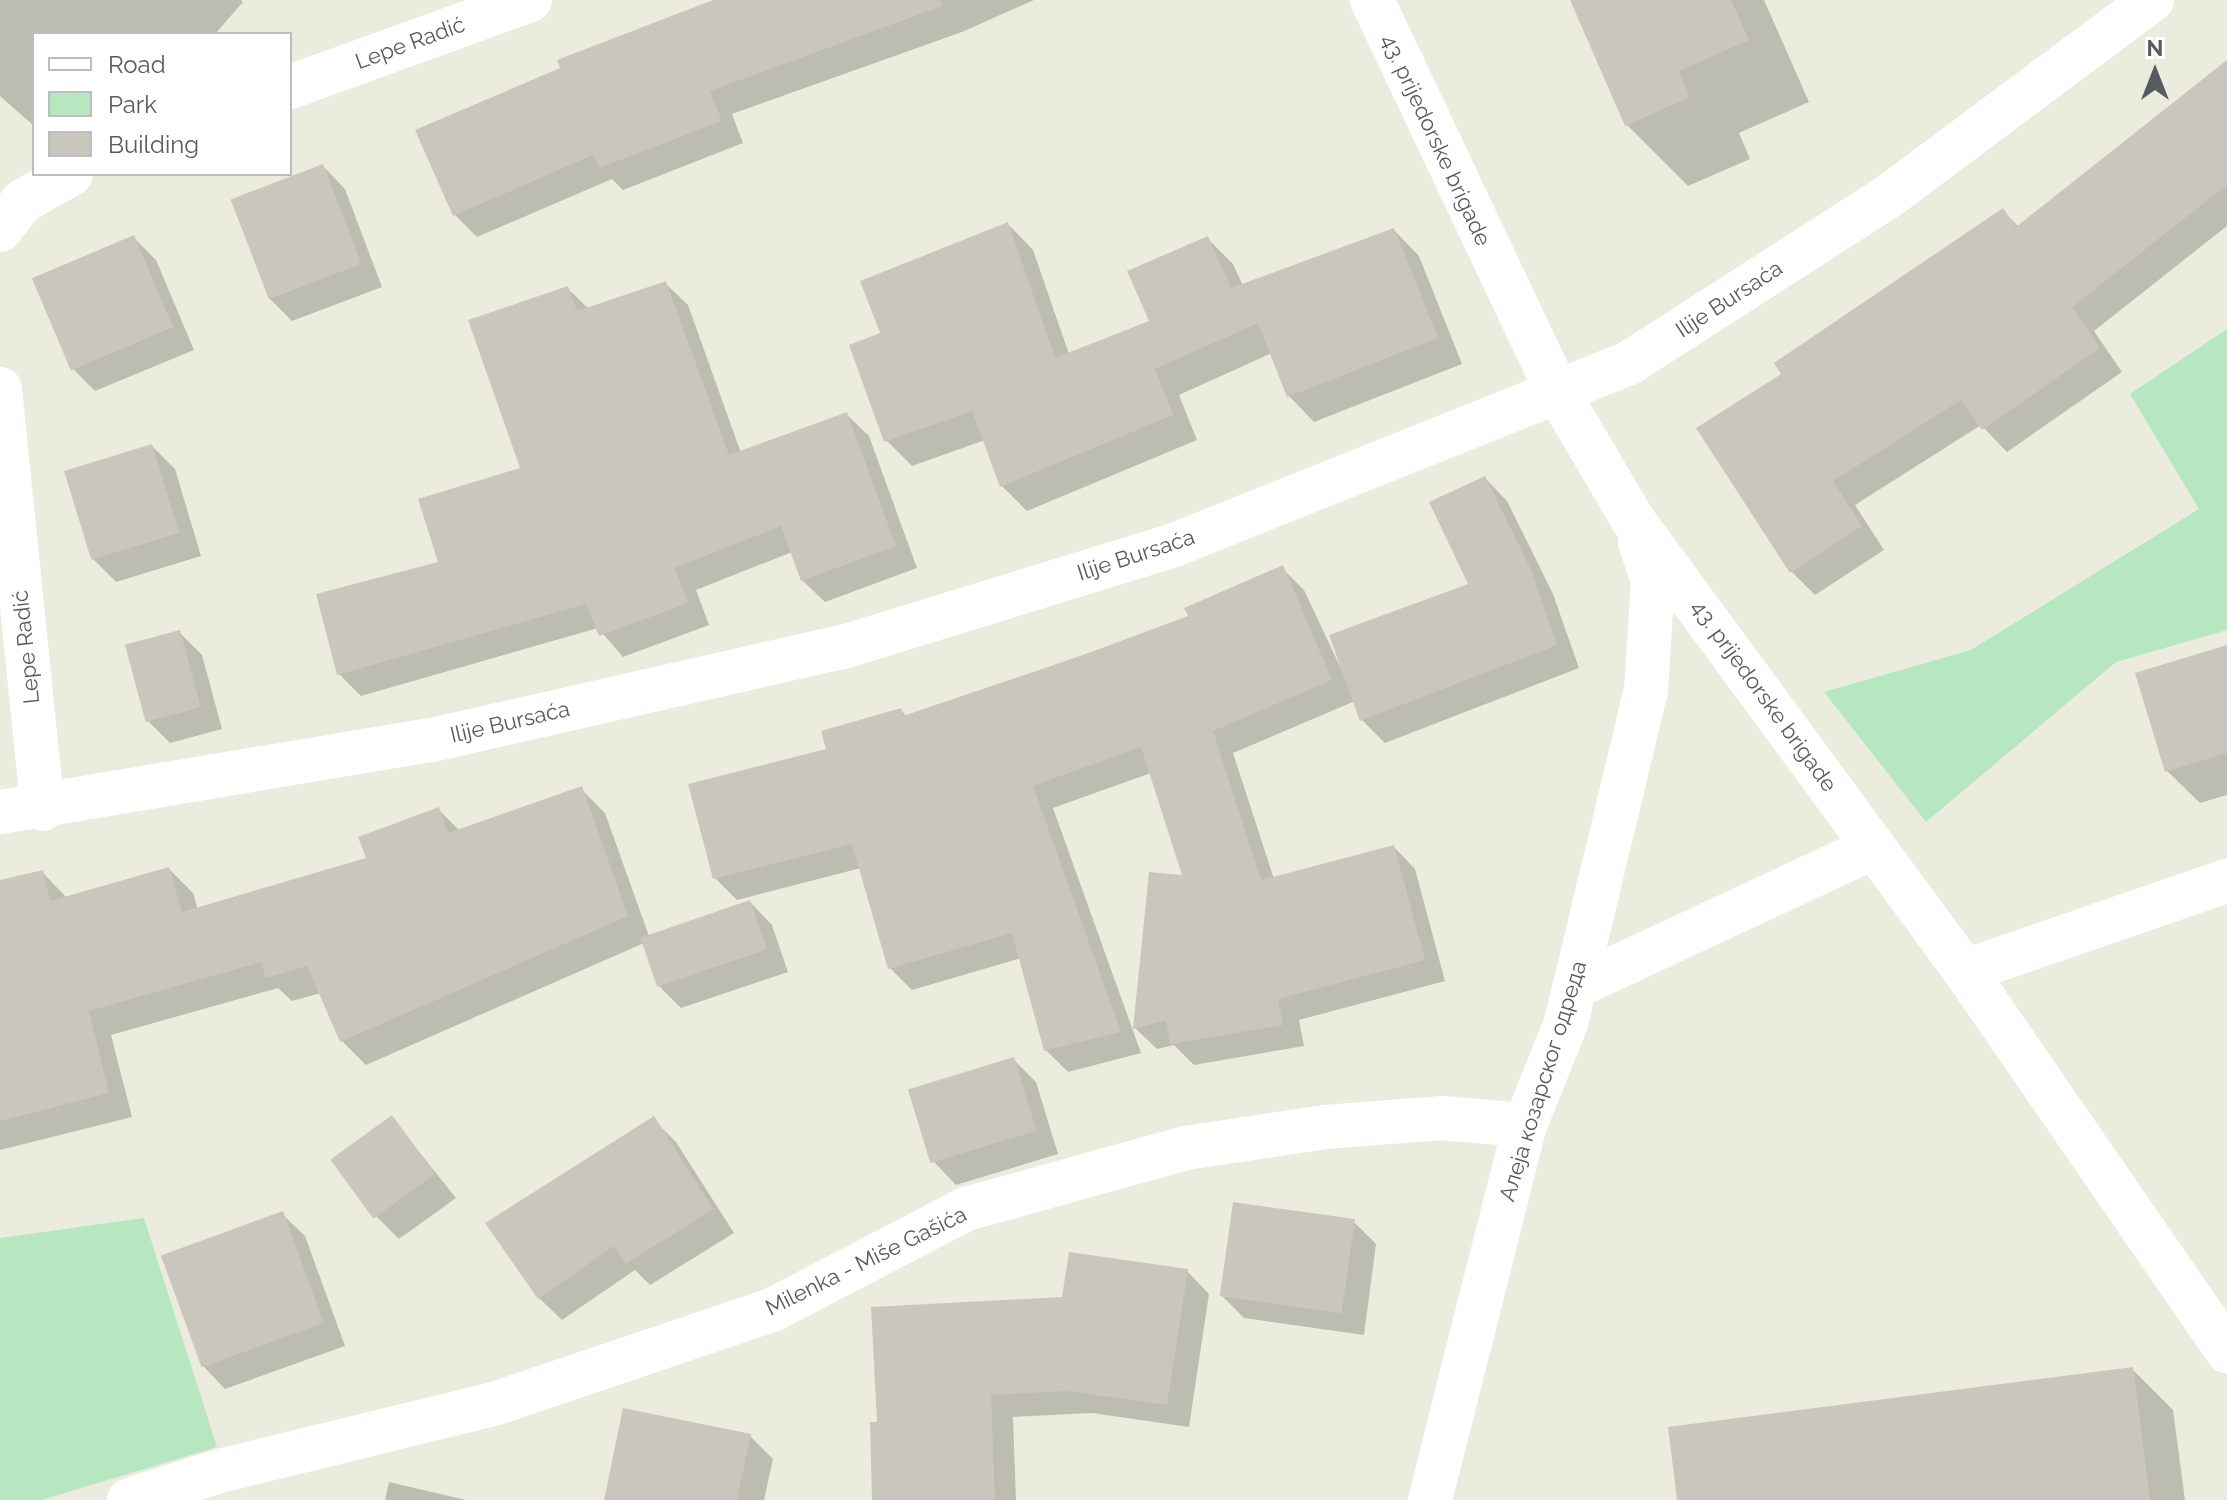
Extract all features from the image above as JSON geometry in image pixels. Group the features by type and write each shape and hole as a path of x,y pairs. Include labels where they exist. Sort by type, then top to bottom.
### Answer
{"street":[{"name":"Lepe Radić","path":"292,86 530,0"},
{"name":"43. prijedorske brigade","path":"1372,0 1557,391 1633,520 1965,971 2227,1351"},
{"name":"Ilije Bursaća","path":"0,812 43,809 432,740 843,647 1174,545 1629,363 1889,196 2152,0"},
{"path":"0,230 23,201 67,176"},
{"name":"Lepe Radić","path":"0,389 43,809"},
{"name":"Алеја козарског одреда","path":"1430,1500 1525,1125 1566,1023 1646,691 1653,581 1633,520"},
{"path":"1574,987 1874,847"},
{"path":"1965,971 2227,881"},
{"name":"Milenka - Miše Gašića","path":"129,1500 220,1471 497,1403 774,1309 966,1209 1186,1148 1325,1127 1427,1119 1525,1125"}],"green space":[{"path":"2227,329 2227,630 2116,662 1926,822 1824,692 1971,650 2199,509 2130,394"},
{"path":"144,1218 217,1447 42,1500 0,1500 0,1238"}],"building":[{"path":"713,0 941,0 942,6 710,91 722,121 599,168 593,155 453,216 415,130 560,68 557,60"},
{"path":"1570,0 1731,0 1749,40 1679,71 1690,97 1625,126"},
{"path":"2227,60 2227,185 2072,307 2100,348 1982,430 1961,400 1833,481 1862,526 1790,573 1696,428 1781,374 1774,363 2003,208 2016,227"},
{"path":"323,164 361,264 269,299 231,199"},
{"path":"1008,222 1055,358 1149,321 1127,271 1208,236 1231,288 1394,228 1438,338 1287,397 1258,323 1155,369 1173,415 1000,487 972,411 884,442 849,345 880,333 860,281"},
{"path":"134,235 173,327 71,370 32,278"},
{"path":"666,281 729,455 847,412 896,546 801,581 781,526 675,568 688,603 599,636 586,604 337,675 316,594 438,562 418,499 520,468 468,320 568,286 577,311"},
{"path":"152,444 179,533 91,560 64,471"},
{"path":"1485,476 1531,570 1557,645 1360,721 1329,635 1468,584 1429,502"},
{"path":"1283,565 1332,680 1213,731 1261,880 1394,845 1425,960 1278,999 1283,1025 1170,1044 1166,1020 1133,1029 1149,872 1182,875 1141,747 1033,786 1121,1032 1044,1051 1012,933 888,969 852,844 713,879 688,784 826,749 821,731 901,708 903,716 1083,655 1188,616 1184,608"},
{"path":"180,630 201,707 146,722 125,645"},
{"path":"2227,645 2227,753 2165,772 2135,673"},
{"path":"582,786 628,916 340,1042 307,966 266,978 261,962 89,1011 109,1093 0,1121 0,880 43,870 50,901 169,867 182,912 366,858 358,837 439,807 448,833"},
{"path":"750,900 767,949 657,987 640,938"},
{"path":"1014,1057 1037,1131 930,1163 908,1089"},
{"path":"392,1115 435,1174 373,1219 331,1160"},
{"path":"654,1116 713,1209 626,1264 614,1246 538,1299 485,1223"},
{"path":"1233,1202 1355,1219 1342,1313 1220,1296"},
{"path":"283,1211 324,1323 202,1367 161,1255"},
{"path":"1069,1252 1188,1269 1167,1405 1068,1391 991,1395 995,1500 872,1500 870,1422 877,1422 871,1307 1062,1297"},
{"path":"2133,1367 2150,1500 1677,1500 1668,1427"},
{"path":"623,1408 751,1434 737,1500 604,1500"}]}
